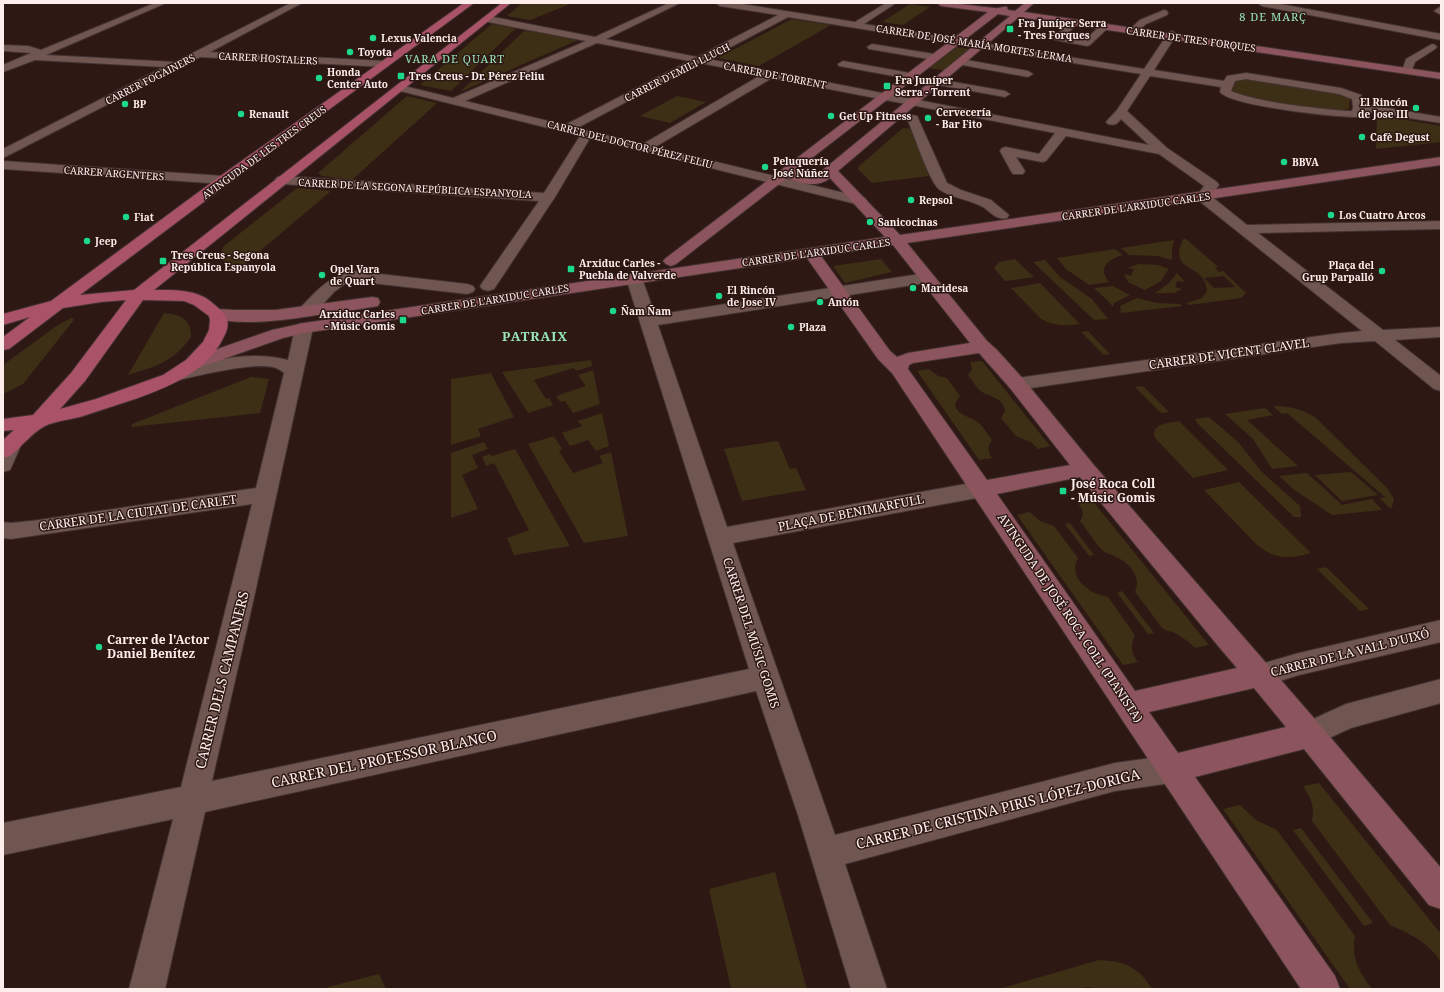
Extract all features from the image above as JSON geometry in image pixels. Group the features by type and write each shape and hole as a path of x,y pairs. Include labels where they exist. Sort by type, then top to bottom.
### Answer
{"main road":[{"name":"AVINGUDA DE LES TRES CREUS","path":"3,345 224,180 470,3"},
{"path":"6,440 40,419 78,377 139,294 507,3"},
{"name":"CARRER DE TRES FORQUES","path":"941,3 999,10 1018,10 1441,76"},
{"name":"CARRER DE TRES FORQUES","path":"958,3 999,10"},
{"path":"787,171 791,175 808,180 819,179 961,62 1018,10 1030,3"},
{"path":"670,261 934,57 999,10"},
{"name":"CARRER DE TRES FORQUES","path":"1018,10 1104,27 1441,73"},
{"name":"CARRER DE L'ARXIDUC CARLES","path":"195,363 278,334 305,319 467,289 670,261 892,236 1208,191 1441,153"},
{"name":"CARRER DE L'ARXIDUC CARLES","path":"216,314 305,319 634,278 812,252 1002,215 1208,191 1441,161"},
{"path":"830,171 892,236 982,347 991,354 1017,384 1085,469 1310,734 1441,893"},
{"name":"AVINGUDA DE JOSÉ ROCA COLL (PIANISTA)","path":"812,252 884,355 900,369 1130,704 1172,769 1322,989"},
{"name":"AVINGUDA DE LES TRES CREUS","path":"3,320 59,303 101,297 139,294 185,297 197,300 216,314"},
{"path":"40,419 94,407 158,384 179,374 195,363 214,341 220,322 216,314"},
{"path":"900,369 900,364 902,361 908,358 982,347"},
{"path":"982,489 1085,469"},
{"path":"1130,704 1260,675"},
{"path":"1172,769 1310,734"}],"street":[{"path":"3,69 50,42 147,3"},
{"path":"32,53 162,3"},
{"name":"CARRER FOGAINERS","path":"3,154 298,3"},
{"path":"456,101 596,40 676,3"},
{"name":"CARRER DE JOSÉ MARÍA MORTES LERMA","path":"720,3 982,44 1228,85"},
{"path":"856,25 892,3"},
{"path":"1262,3 1441,37"},
{"path":"1135,29 1143,22 1164,13"},
{"name":"CARRER D'EMILI LLUCH","path":"566,128 787,14"},
{"name":"CARRER DE TORRENT","path":"488,19 1163,151"},
{"path":"1074,22 1058,38 1087,43 1104,27"},
{"path":"1099,138 1121,112 1171,35"},
{"path":"872,46 934,57"},
{"path":"1408,68 1410,61 1432,47"},
{"path":"3,48 32,53 39,58 176,65"},
{"name":"CARRER HOSTALERS","path":"198,54 385,64"},
{"path":"961,62 1028,74"},
{"path":"843,64 910,76"},
{"path":"645,148 771,74"},
{"path":"1246,76 1341,91 1357,97 1360,107 1356,114 1330,113 1239,98 1225,92 1228,85 1231,78 1246,76"},
{"path":"937,82 1005,94"},
{"name":"CARRER DEL DOCTOR PÉREZ FELIU","path":"400,88 860,201"},
{"path":"1360,107 1441,120"},
{"path":"1121,112 1208,191 1244,229 1441,385"},
{"path":"897,115 913,118 941,186 949,191 983,201 1002,215"},
{"path":"1018,171 1006,151 1042,158 1063,131"},
{"path":"488,286 587,134"},
{"name":"CARRER ARGENTERS","path":"3,165 224,180"},
{"name":"CARRER DE LA SEGONA REPÚBLICA ESPANYOLA","path":"282,180 548,196"},
{"path":"1244,229 1441,225"},
{"name":"CARRER DE L'ARXIDUC CARLES","path":"305,319 335,282 344,277 354,276 467,289"},
{"name":"CARRER DEL MÚSIC GOMIS","path":"634,278 765,677 813,815 869,989"},
{"path":"649,321 926,278"},
{"name":"CARRER DELS CAMPANERS","path":"147,989 266,494 305,319"},
{"name":"CARRER DE VICENT CLAVEL","path":"1017,384 1341,338 1441,332"},
{"path":"179,374 234,363 269,361 283,364 294,371"},
{"path":"3,465 6,440"},
{"name":"PLAÇA DE BENIMARFULL","path":"719,537 982,489"},
{"name":"CARRER DE LA CIUTAT DE CARLET","path":"5,531 39,528 266,494"},
{"name":"CARRER DE LA VALL D'UIXÓ","path":"1260,675 1299,664 1441,631"},
{"name":"CARRER DEL PROFESSOR BLANCO","path":"3,839 765,677"},
{"path":"1310,734 1346,717 1441,691"},
{"name":"CARRER DE CRISTINA PIRIS LÓPEZ-DORIGA","path":"824,853 1115,777 1172,769"}],"shaded area":[{"path":"522,3 573,3 530,20 507,16"},
{"path":"910,4 930,7 903,25 882,22"},
{"path":"792,19 831,25 759,66 718,58"},
{"path":"492,24 516,28 451,91 420,85"},
{"path":"525,30 578,40 460,92"},
{"path":"949,46 975,50 949,71 922,67"},
{"path":"1242,78 1338,92 1350,99 1349,109 1341,111 1314,109 1242,96 1231,92 1237,79"},
{"path":"407,96 437,103 352,180 322,176 318,173"},
{"path":"677,96 706,102 670,123 640,116"},
{"path":"1377,115 1441,126 1441,142 1376,149"},
{"path":"903,128 912,129 929,176 872,183 858,169 859,166"},
{"path":"297,188 331,191 240,268 230,265 220,259 219,255 224,246"},
{"path":"1183,239 1186,239 1218,267 1215,268 1219,272 1223,271 1246,293 1241,298 1189,305 1187,303 1202,298 1207,291 1205,282 1200,275 1183,263 1180,258 1179,250","holes":["1224,276 1235,287 1214,288 1204,278"]},
{"path":"1174,240 1172,260 1158,256 1129,255 1121,248"},
{"path":"1115,249 1123,255 1113,259 1104,268 1104,272 1109,282 1089,285 1066,269 1057,258"},
{"path":"881,259 892,272 845,283 833,266"},
{"path":"1015,259 1034,277 1005,281 994,268 999,262"},
{"path":"1045,260 1060,277 1092,299 1108,319 1094,320 1033,262"},
{"path":"1139,264 1158,265 1169,269 1161,281 1145,290 1128,282 1124,274 1131,276 1134,269 1127,268"},
{"path":"1177,273 1185,282 1177,281 1175,287 1182,289 1174,293 1155,293 1169,283"},
{"path":"1040,283 1080,324 1060,325 1041,319 1011,288"},
{"path":"1113,286 1130,295 1114,303 1113,307 1094,288"},
{"path":"1137,298 1157,303 1180,304 1182,306 1121,313 1120,306"},
{"path":"164,313 180,316 184,319 191,331 191,337 171,358 156,366 128,375"},
{"path":"71,318 74,319 73,321 23,384 3,394 3,365 55,327"},
{"path":"1088,331 1110,354 1104,355 1081,332"},
{"path":"591,360 592,366 576,371 574,368 534,380 546,399 549,398 553,405 528,413 502,372"},
{"path":"982,361 1050,446 1038,449 1031,442 1016,436 1001,418 1005,411 1002,403 996,398 980,391 976,387 968,375 972,369 970,362"},
{"path":"929,369 938,376 947,378 960,396 956,402 957,410 983,427 992,440 989,453 992,458 979,460 917,371"},
{"path":"593,370 600,404 573,413 565,401 560,402 556,396 586,386 578,375"},
{"path":"491,373 514,417 478,429 481,436 451,445 451,379"},
{"path":"251,377 269,379 260,413 131,427 132,424"},
{"path":"1143,386 1169,412 1161,413 1135,387"},
{"path":"1274,407 1297,409 1315,417 1388,489 1394,499 1392,507 1390,508 1379,498 1385,497 1287,413 1282,414"},
{"path":"1265,408 1273,415 1247,420 1298,466 1272,469 1253,439 1225,414"},
{"path":"602,413 609,446 596,451 588,440 570,446 562,433 582,426 578,421"},
{"path":"1209,417 1238,442 1262,472 1300,506 1301,517 1294,517 1197,423 1195,419"},
{"path":"1179,421 1228,470 1193,478 1154,436 1155,429 1160,425"},
{"path":"554,436 562,449 559,451 573,473 603,463 599,456 611,452 628,536 584,543 528,444"},
{"path":"778,441 790,469 796,468 806,490 742,501 724,449"},
{"path":"484,442 488,449 472,455 478,468 462,475 478,509 451,518 451,453"},
{"path":"515,449 570,546 514,555 507,538 529,530 494,463 486,466 482,457 490,454 492,456"},
{"path":"1351,472 1378,495 1342,501 1315,475"},
{"path":"1307,473 1342,505 1372,499 1382,510 1332,515 1293,489 1279,476"},
{"path":"1239,482 1311,553 1283,557 1264,550 1257,545 1204,490"},
{"path":"1092,500 1209,645 1195,648 1175,633 1163,629 1135,592 1137,580 1133,570 1125,562 1103,551 1080,521 1083,512 1078,503"},
{"path":"1030,512 1040,521 1054,526 1078,558 1075,565 1076,572 1082,584 1094,592 1108,597 1135,635 1132,642 1132,649 1138,662 1123,665 1017,515"},
{"path":"1070,523 1094,555 1089,556 1065,524"},
{"path":"1326,567 1369,609 1360,611 1317,569"},
{"path":"1122,591 1154,633 1148,634 1117,593"},
{"path":"1319,783 1441,934 1441,962 1425,944 1390,925 1312,821 1312,803 1303,786"},
{"path":"1240,805 1256,820 1277,830 1355,936 1355,958 1363,977 1372,989 1350,989 1223,809"},
{"path":"1301,828 1373,923 1364,926 1293,830"},
{"path":"775,872 807,989 731,989 709,889"},
{"path":"1099,960 1116,962 1136,970 1142,975 1152,989 1106,989 1086,987 1079,989 999,989"},
{"path":"379,974 386,989 328,989 328,987"}],"place":[{"name":"Fra Juníper Serra - Tres Forques","path":"1010,29"},
{"name":"Lexus Valencia","path":"373,38"},
{"name":"Toyota","path":"350,52"},
{"name":"Tres Creus - Dr. Pérez Feliu","path":"401,76"},
{"name":"Honda Center Auto","path":"319,78"},
{"name":"Fra Juníper Serra - Torrent","path":"887,86"},
{"name":"BP","path":"125,104"},
{"name":"El Rincón de Jose III","path":"1416,108"},
{"name":"Renault","path":"241,114"},
{"name":"Get Up Fitness","path":"831,116"},
{"name":"Cervecería - Bar Fito","path":"928,118"},
{"name":"Cafè Degust","path":"1362,137"},
{"name":"BBVA","path":"1284,162"},
{"name":"Peluquería José Núñez","path":"765,167"},
{"name":"Repsol","path":"911,200"},
{"name":"Los Cuatro Arcos","path":"1331,215"},
{"name":"Fiat","path":"126,217"},
{"name":"Sanicocinas","path":"870,222"},
{"name":"Jeep","path":"87,241"},
{"name":"Tres Creus - Segona República Espanyola","path":"163,261"},
{"name":"Arxiduc Carles - Puebla de Valverde","path":"571,269"},
{"name":"Plaça del Grup Parpalló","path":"1382,271"},
{"name":"Opel Vara de Quart","path":"322,275"},
{"name":"Maridesa","path":"913,288"},
{"name":"El Rincón de Jose IV","path":"719,296"},
{"name":"Antón","path":"820,302"},
{"name":"Ñam Ñam","path":"613,311"},
{"name":"Arxiduc Carles - Músic Gomis","path":"403,320"},
{"name":"Plaza","path":"791,327"},
{"name":"José Roca Coll - Músic Gomis","path":"1063,491"},
{"name":"Carrer de l'Actor Daniel Benítez","path":"99,647"}],"district":[{"name":"8 DE MARÇ","path":"1273,17"},
{"name":"VARA DE QUART","path":"455,59"},
{"name":"PATRAIX","path":"535,336"}]}
